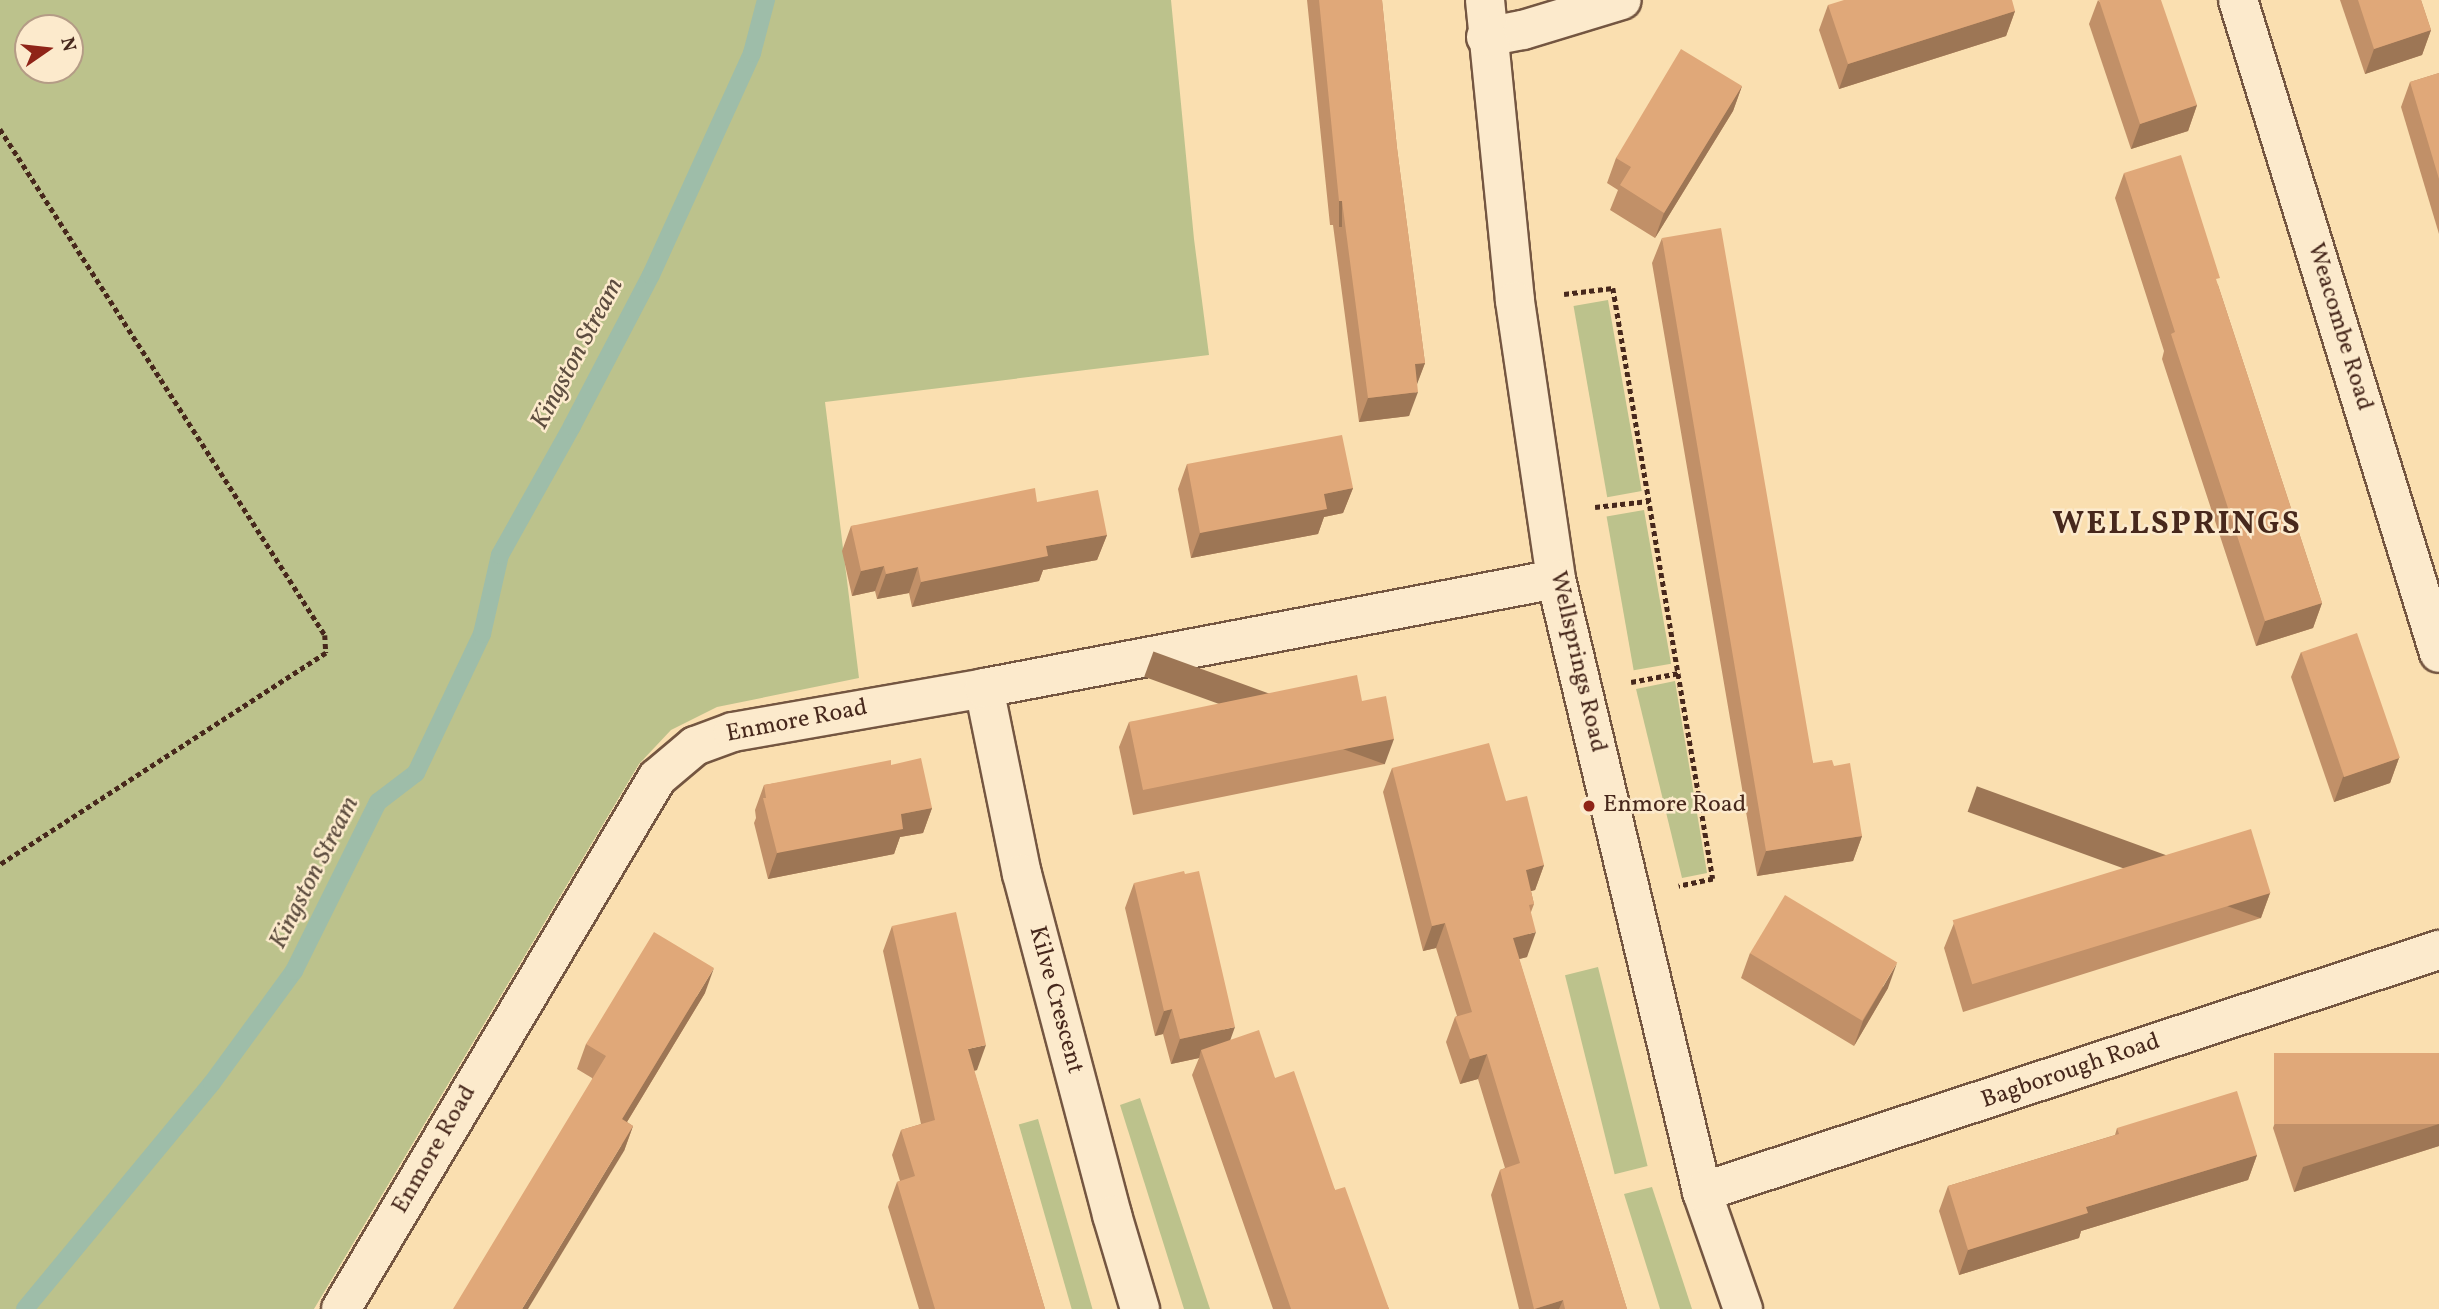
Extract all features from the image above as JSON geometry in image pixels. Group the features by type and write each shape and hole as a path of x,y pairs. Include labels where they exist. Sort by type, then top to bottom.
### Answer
{"street":[{"path":"1485,18 1523,30 1622,0"},
{"name":"Weacombe Road","path":"2238,0 2439,653"},
{"name":"Wellsprings Road","path":"1485,18 1515,301 1556,579 1702,1192 1743,1309"},
{"name":"Enmore Road","path":"341,1309 657,778 695,746 733,732 984,688 1556,579"},
{"name":"Kilve Crescent","path":"984,688 1022,874 1112,1215 1140,1309"},
{"name":"Bagborough Road","path":"1702,1192 2439,950"}],"path":[{"path":"0,129 325,635 326,653 0,866"},
{"path":"1515,301 1613,288 1713,879 1631,895"}],"green space":[{"path":"0,0 1171,0 1194,239 1209,355 825,402 859,678 717,707 671,730 639,764 314,1309 0,1309"},
{"path":"1608,300 1642,491 1607,497 1574,306"},
{"path":"1644,510 1671,664 1634,670 1607,517"},
{"path":"1675,681 1707,873 1682,878 1636,689"},
{"path":"1598,967 1648,1166 1615,1174 1565,975"},
{"path":"1140,1098 1210,1309 1184,1309 1120,1105"},
{"path":"1038,1119 1092,1309 1072,1309 1019,1125"},
{"path":"1652,1187 1692,1309 1660,1309 1624,1194"}],"building":[{"path":"1319,0 1382,0 1397,148 1425,363 1415,364 1418,392 1368,398 1342,201 1339,201"},
{"path":"1844,0 2012,0 2015,11 1848,64 1828,5"},
{"path":"2099,0 2161,0 2197,105 2140,124"},
{"path":"2358,0 2421,0 2431,30 2374,49"},
{"path":"1681,49 1742,86 1664,213 1620,185 1631,167 1616,158"},
{"path":"2439,73 2439,179 2410,82"},
{"path":"2181,155 2220,278 2216,279 2322,603 2265,621 2171,334 2175,332 2124,173"},
{"path":"1721,228 1813,763 1832,760 1834,766 1850,763 1862,836 1766,851 1662,238"},
{"path":"1342,435 1353,488 1324,494 1327,509 1200,533 1187,464"},
{"path":"1035,488 1037,502 1098,490 1107,535 1046,546 1048,556 921,582 918,567 886,574 884,566 861,571 851,526"},
{"path":"2357,633 2400,758 2344,777 2301,652"},
{"path":"1357,675 1362,701 1386,696 1394,739 1143,790 1129,722"},
{"path":"1489,743 1506,801 1527,796 1544,865 1526,870 1534,904 1529,905 1536,932 1513,938 1627,1309 1565,1309 1563,1300 1534,1309 1500,1170 1520,1163 1487,1054 1470,1059 1455,1017 1472,1012 1445,923 1432,926 1392,768"},
{"path":"921,758 932,808 901,814 903,829 777,853 763,798 766,798 764,785 891,760 891,765"},
{"path":"2251,829 2271,893 1972,984 1953,920"},
{"path":"1184,871 1185,874 1199,871 1235,1027 1180,1039 1172,1009 1164,1011 1134,883"},
{"path":"1785,895 1897,962 1862,1021 1750,953"},
{"path":"956,912 986,1045 968,1049 1045,1309 935,1309 897,1182 915,1176 901,1130 935,1120 892,926"},
{"path":"654,932 714,968 622,1119 633,1126 522,1309 453,1309 606,1056 586,1044"},
{"path":"1259,1030 1275,1078 1294,1071 1335,1190 1345,1187 1389,1309 1291,1309 1201,1050"},
{"path":"2274,1053 2439,1053 2439,1124 2274,1124"},
{"path":"2237,1091 2257,1155 2086,1207 2088,1213 1968,1250 1948,1186 2119,1134 2117,1128"}],"waterway":[{"name":"Kingston Stream","path":"25,1309 212,1083 294,971 378,802 416,773 482,634 500,555 572,426 651,275 752,53 766,0"}],"place":[{"name":"Enmore Road","path":"1589,806"}],"district":[{"name":"WELLSPRINGS","path":"2177,525"}]}
